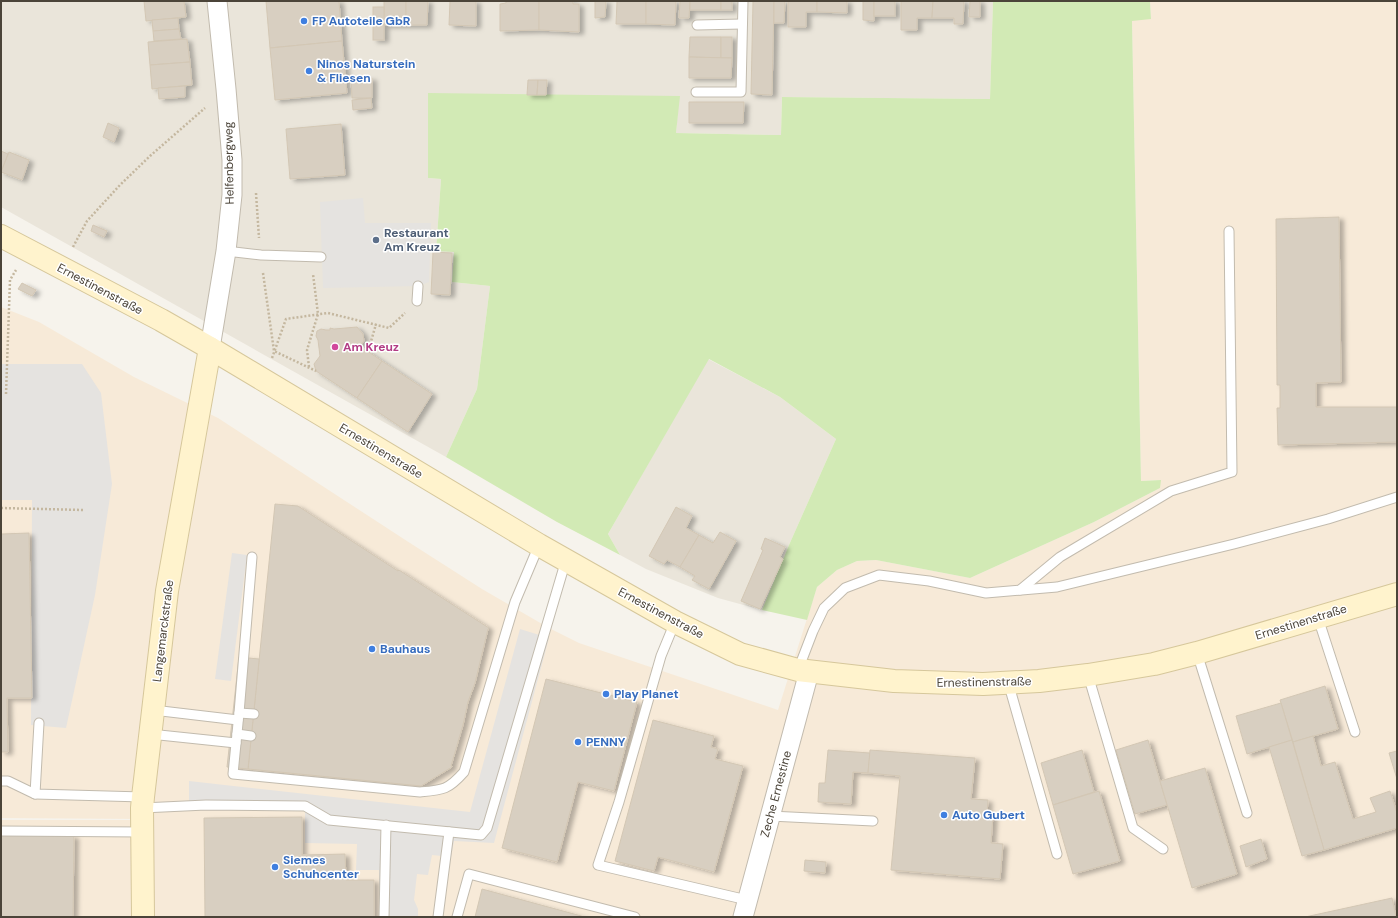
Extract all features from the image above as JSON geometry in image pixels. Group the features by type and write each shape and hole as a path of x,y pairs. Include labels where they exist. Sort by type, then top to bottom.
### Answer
{"main road":[{"name":"Ernestinenstraße","path":"1,236 210,348 539,545 675,622 740,654 804,671 894,681 984,684 1039,681 1088,675 1154,664 1197,653 1397,594"},
{"name":"Langemarckstraße","path":"143,917 142,802 150,734 167,591 210,348"}],"street":[{"name":"Helfenbergweg","path":"210,348 226,251 232,195 232,160 217,1"},
{"name":"Zeche Ernestine","path":"745,909 770,816 804,671"}],"lane":[{"path":"696,92 741,92 743,1"},
{"path":"697,24 742,24"},
{"path":"1020,590 1060,557 1171,491 1232,472 1229,231"},
{"path":"226,251 261,255 321,257"},
{"path":"418,286 418,302"},
{"path":"804,671 813,631 824,608 845,588 879,575 928,581 986,593 1057,587 1234,544 1328,519 1397,497"},
{"path":"252,558 233,774 420,792 440,791 454,783 464,772 515,602 539,545"},
{"path":"1,781 8,781 35,794 206,805 305,806 328,820 481,835 487,828 566,560"},
{"path":"1318,618 1355,732"},
{"path":"675,622 661,656 619,802 598,865 745,909"},
{"path":"1197,653 1247,813"},
{"path":"1088,675 1132,828 1164,849"},
{"path":"1008,682 1057,854"},
{"path":"153,710 239,716 254,714"},
{"path":"35,794 39,724"},
{"path":"150,734 237,738 252,736"},
{"path":"770,816 873,821"},
{"path":"384,917 386,825"},
{"path":"1,831 142,832"},
{"path":"438,917 450,832"},
{"path":"457,917 468,874 635,917"}],"path":[{"path":"61,268 87,221 120,185 150,156 226,89"},
{"path":"256,192 261,255 274,352"},
{"path":"6,394 10,280 26,250"},
{"path":"309,367 307,350 318,314 311,257"},
{"path":"264,379 286,319 328,313 389,328 418,302"},
{"path":"368,352 376,324"},
{"path":"274,352 316,371"},
{"path":"1,508 84,510"}],"shaded area":[{"path":"1,1 993,1 990,99 782,97 781,135 676,133 679,96 428,178 441,179 436,251 454,252 452,282 490,286 477,389 446,457 1,207"},
{"path":"1150,1 1397,1 1397,917 145,917 143,819 1,818 1,307 39,322 134,377 218,418 482,589 549,628 579,643 778,710 817,587 837,570 857,561 876,560 970,578 1094,522 1160,488 1160,480 1141,481 1132,20 1151,18"},
{"name":"Restaurant Am Kreuz","path":"363,198 365,223 431,223 429,282 418,286 323,288 320,202"},
{"path":"708,359 780,397 836,439 762,610 718,598 646,569 620,555 608,534"},
{"path":"1,364 82,364 101,393 112,484 95,595 66,728 31,725 32,500 1,500"},
{"path":"232,553 247,555 231,681 215,679"},
{"path":"520,629 549,638 494,843 454,841 451,857 432,855 428,875 417,874 414,900 418,909 418,917 379,917 379,870 356,870 357,844 305,843 305,809 189,809 189,781 470,812"},
{"path":"1,820 139,820 140,917 1,917"}],"green space":[{"path":"993,1 1150,1 1151,19 1132,21 1141,481 1161,480 1160,488 1094,522 970,578 876,560 857,561 837,570 817,587 807,620 762,610 836,439 780,397 709,359 608,534 620,555 557,522 446,457 477,389 490,286 452,282 454,252 436,251 441,179 428,178 428,93 680,96 676,133 781,135 782,97 990,99"}],"building":[{"path":"144,1 184,1 186,17 146,21"},
{"name":"FP Autoteile GbR","path":"266,1 339,1 342,41 270,48"},
{"path":"384,1 406,1 406,25 384,25"},
{"path":"406,1 428,1 427,25 406,25"},
{"path":"450,1 476,1 476,26 449,25"},
{"path":"506,1 539,1 539,30 500,31 500,4 506,3"},
{"path":"539,1 573,1 573,4 579,4 579,32 539,30"},
{"path":"595,1 606,1 605,17 595,18"},
{"path":"617,1 646,1 646,24 616,24"},
{"path":"646,1 676,1 675,25 646,24"},
{"path":"680,1 690,1 689,18 679,18"},
{"path":"690,1 721,1 721,10 690,10"},
{"path":"721,1 732,1 732,10 721,10"},
{"path":"753,1 774,1 772,95 751,94"},
{"path":"774,1 785,1 784,23 774,23"},
{"path":"788,1 817,1 817,12 806,12 806,27 788,27"},
{"path":"817,1 847,1 847,13 817,12"},
{"path":"863,1 874,1 874,21 863,20"},
{"path":"874,1 895,1 895,16 874,16"},
{"path":"901,1 933,1 932,18 917,18 917,30 901,30"},
{"path":"933,1 964,1 963,24 954,24 954,18 932,18"},
{"path":"970,1 980,1 980,17 969,17"},
{"path":"373,7 384,7 384,40 373,40"},
{"path":"178,18 179,29 153,31 152,20"},
{"path":"179,29 181,39 154,41 153,31"},
{"path":"690,37 721,37 721,58 689,57"},
{"path":"721,37 732,37 732,58 721,58"},
{"path":"187,39 190,62 150,65 148,42"},
{"name":"Ninos Naturstein & Fliesen","path":"342,41 347,93 275,100 270,48"},
{"path":"689,57 732,58 731,78 689,78"},
{"path":"190,62 192,85 152,89 150,65"},
{"path":"351,78 372,78 372,98 352,98"},
{"path":"528,80 538,80 537,95 527,95"},
{"path":"538,80 547,80 546,95 537,95"},
{"path":"185,86 185,97 159,99 158,88"},
{"path":"371,98 372,108 353,110 352,100"},
{"path":"689,102 744,102 743,123 689,123"},
{"path":"108,123 119,128 114,142 103,137"},
{"path":"341,124 345,175 290,179 286,129"},
{"path":"1,151 8,154 1,173"},
{"path":"9,152 29,160 22,180 1,172"},
{"path":"1339,217 1341,382 1316,383 1316,407 1397,407 1397,442 1278,445 1277,408 1280,408 1280,385 1277,385 1276,219"},
{"path":"93,225 107,231 104,237 91,231"},
{"path":"433,252 452,253 450,295 431,294"},
{"path":"22,283 36,290 32,296 18,289"},
{"path":"357,327 363,334 364,341 360,346 382,361 357,398 316,371 314,364 320,356 316,336 317,331 321,329 330,330 330,328"},
{"path":"382,361 432,394 408,432 357,398"},
{"name":"Bauhaus","path":"275,504 298,506 489,628 475,683 468,702 451,766 452,767 421,786 248,769"},
{"path":"676,507 692,516 686,528 699,535 680,567 667,560 664,564 649,556"},
{"path":"720,532 736,541 709,589 692,580 695,576 680,567 699,535 713,543"},
{"path":"29,533 32,698 7,698 8,752 1,752 1,534"},
{"path":"765,538 785,547 780,557 783,559 760,609 741,601 763,550 761,549"},
{"path":"239,657 259,659 248,769 227,767"},
{"name":"PENNY","path":"546,679 637,702 614,791 578,782 557,862 502,848"},
{"path":"1325,686 1338,729 1293,742 1280,700"},
{"path":"1281,703 1292,740 1247,754 1236,716"},
{"path":"653,720 714,736 711,747 718,749 715,759 743,766 714,872 658,857 654,871 615,861"},
{"path":"1313,736 1321,766 1335,762 1353,819 1376,812 1370,798 1390,791 1397,813 1397,828 1324,850 1293,742"},
{"path":"1148,740 1167,805 1135,814 1116,750"},
{"path":"1292,740 1324,850 1302,856 1269,747"},
{"path":"828,750 870,753 868,773 853,772 851,804 818,802 819,783 825,783"},
{"name":"Auto Gubert","path":"870,750 975,758 971,799 988,800 987,814 993,815 991,843 1003,844 1000,879 891,870 900,776 868,773"},
{"path":"1082,750 1094,792 1053,805 1041,763"},
{"path":"1397,751 1397,779 1389,753"},
{"path":"1205,768 1237,874 1192,888 1160,781"},
{"path":"1099,791 1120,861 1073,874 1053,805"},
{"name":"Siemes Schuhcenter","path":"302,817 302,855 345,854 346,880 374,880 374,917 205,917 204,818"},
{"path":"1,835 74,836 73,917 1,917"},
{"path":"1261,839 1267,859 1246,867 1240,846"},
{"path":"805,860 826,862 825,873 804,871"},
{"path":"482,889 585,917 475,917"},
{"path":"1392,898 1396,917 1305,917"}],"place":[{"name":"FP Autoteile GbR","path":"304,21"},
{"name":"Ninos Naturstein & Fliesen","path":"309,71"},
{"name":"Restaurant Am Kreuz","path":"376,240"},
{"name":"Am Kreuz","path":"335,347"},
{"name":"Bauhaus","path":"372,649"},
{"name":"Play Planet","path":"606,694"},
{"name":"PENNY","path":"578,742"},
{"name":"Auto Gubert","path":"944,815"},
{"name":"Siemes Schuhcenter","path":"275,867"}]}
